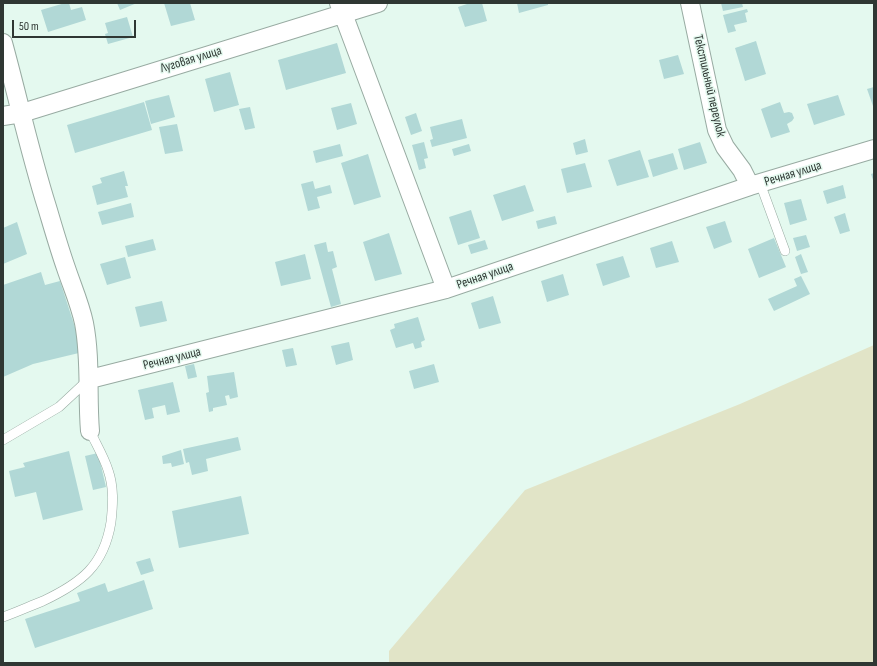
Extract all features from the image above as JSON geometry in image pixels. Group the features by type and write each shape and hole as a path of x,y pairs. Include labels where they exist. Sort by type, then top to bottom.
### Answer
{"street":[{"name":"Луговая улица","path":"3,116 22,113 239,45 341,9 378,3"},
{"name":"Текстильный переулок","path":"690,3 717,130 725,147 755,185"},
{"path":"341,9 446,289"},
{"path":"3,43 22,113 34,166 63,260 84,321 90,380 88,406 90,431"},
{"name":"Речная улица","path":"90,380 446,289 755,185 874,149"}],"lane":[{"path":"755,185 785,251"},
{"path":"3,440 59,407 90,380"},
{"path":"3,617 61,592 84,577 99,557 106,543 110,530 113,499 112,486 108,470 90,431"}],"green space":[{"path":"874,345 874,663 389,663 389,651 525,490 740,404"}],"building":[{"path":"69,3 71,10 82,7 86,20 48,32 41,10"},
{"path":"117,3 137,3 120,10"},
{"path":"164,3 190,3 195,20 171,26"},
{"path":"470,3 482,3 487,21 465,27 458,7"},
{"path":"517,3 548,3 548,5 519,13"},
{"path":"721,3 742,3 743,7 723,11"},
{"path":"747,9 748,12 745,13 747,22 734,25 736,31 728,33 723,15"},
{"path":"127,17 133,37 108,44 105,34 108,33 105,23"},
{"path":"756,41 766,74 745,81 735,48"},
{"path":"337,43 346,73 286,90 278,60"},
{"path":"678,55 684,74 664,79 659,60"},
{"path":"230,72 239,105 214,112 205,79"},
{"path":"874,87 874,106 873,106 867,89"},
{"path":"169,95 175,117 151,124 145,101"},
{"path":"838,95 845,115 814,125 807,104"},
{"path":"144,102 152,130 75,153 67,125"},
{"path":"780,102 784,113 792,113 794,118 787,124 790,132 771,138 761,109"},
{"path":"351,103 357,124 337,130 331,108"},
{"path":"250,107 255,128 245,130 239,109"},
{"path":"416,113 422,131 411,135 405,117"},
{"path":"462,119 467,138 432,147 430,140 433,139 430,127"},
{"path":"177,124 183,151 165,154 159,127"},
{"path":"585,139 588,152 576,155 573,143"},
{"path":"424,142 428,158 424,159 426,168 419,170 412,145"},
{"path":"700,142 707,163 684,170 678,149"},
{"path":"340,144 343,156 316,163 313,151"},
{"path":"469,144 471,151 454,156 452,149"},
{"path":"640,150 649,177 617,186 608,160"},
{"path":"673,153 678,169 653,177 648,160"},
{"path":"368,154 381,197 354,205 341,163"},
{"path":"585,163 592,187 567,193 561,169"},
{"path":"124,171 128,186 125,186 128,197 97,205 92,186 102,183 100,178"},
{"path":"874,173 874,183 871,174"},
{"path":"313,181 315,189 330,185 332,193 317,197 320,208 308,211 301,184"},
{"path":"525,185 534,211 502,221 493,195"},
{"path":"843,185 846,198 827,204 823,191"},
{"path":"801,199 807,220 790,225 784,203"},
{"path":"131,203 134,217 102,225 98,212"},
{"path":"471,210 480,238 458,245 449,217"},
{"path":"845,213 850,231 840,234 834,217"},
{"path":"555,216 557,224 538,229 536,221"},
{"path":"725,221 732,242 714,249 706,227"},
{"path":"17,222 27,254 3,264 3,228"},
{"path":"389,233 402,274 375,281 363,242"},
{"path":"806,235 810,247 797,251 793,238"},
{"path":"774,238 786,267 759,278 748,249"},
{"path":"153,239 156,250 128,257 125,246"},
{"path":"485,240 488,249 471,254 468,245"},
{"path":"672,241 679,262 656,268 650,248"},
{"path":"326,242 328,252 333,251 337,267 332,269 341,304 331,307 314,245"},
{"path":"305,254 311,279 281,286 275,262"},
{"path":"801,254 808,272 801,274 795,257"},
{"path":"623,256 630,277 603,286 596,264"},
{"path":"125,257 131,278 107,285 100,264"},
{"path":"41,272 45,285 60,281 83,352 33,364 3,377 3,285"},
{"path":"563,274 569,295 547,302 541,281"},
{"path":"801,276 810,294 774,311 768,299 797,286 794,279"},
{"path":"493,296 501,323 479,329 471,303"},
{"path":"162,301 167,321 140,327 135,307"},
{"path":"418,317 425,340 421,342 422,347 415,349 413,343 396,348 390,330 395,328 394,324"},
{"path":"349,342 353,360 336,365 331,346"},
{"path":"293,348 297,365 286,367 282,350"},
{"path":"194,364 197,377 188,379 185,366"},
{"path":"434,364 439,382 414,389 409,371"},
{"path":"234,372 238,397 230,399 229,395 225,396 227,405 213,408 213,411 209,412 206,393 209,392 207,376"},
{"path":"173,382 180,412 167,415 165,405 152,408 154,418 145,420 138,390"},
{"path":"238,437 241,450 206,459 208,471 192,475 189,462 186,463 183,449"},
{"path":"181,450 184,464 172,467 171,463 163,464 162,456"},
{"path":"69,451 83,510 43,520 36,492 15,497 9,471 25,467 23,463"},
{"path":"98,453 106,487 93,490 85,456"},
{"path":"241,496 249,534 179,548 172,511"},
{"path":"150,558 154,571 141,575 136,562"},
{"path":"144,580 153,609 35,648 25,619 80,601 77,593 105,583 108,592"}]}
